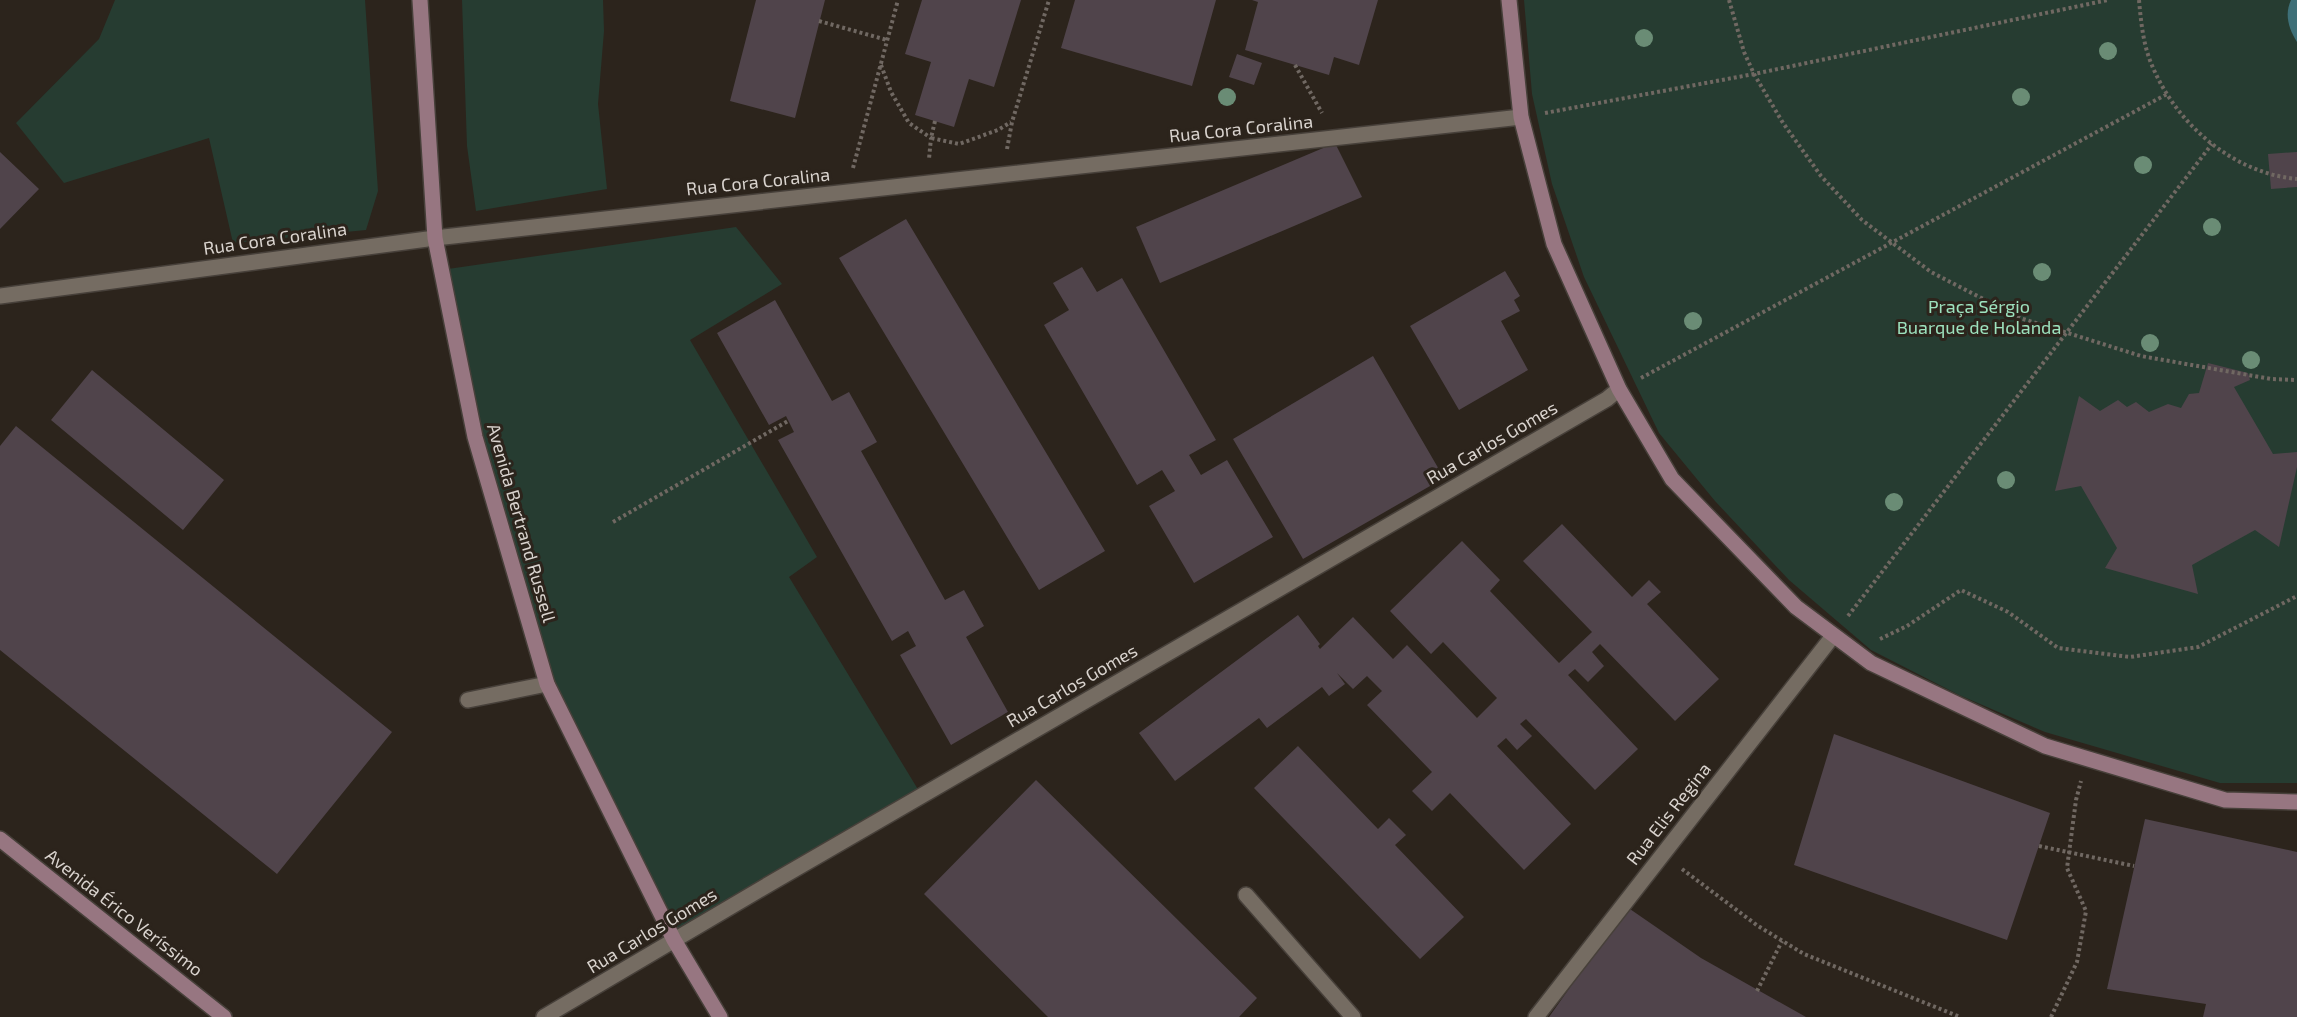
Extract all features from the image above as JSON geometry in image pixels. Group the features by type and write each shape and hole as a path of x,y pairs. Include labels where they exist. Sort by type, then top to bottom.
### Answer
{"street":[{"name":"Avenida Bertrand Russell","path":"420,0 435,238 475,437 547,684 674,940 720,1017"},
{"path":"1509,0 1521,117 1554,244 1619,389 1672,479 1797,607 1871,663 2045,746 2225,800 2297,802"},
{"name":"Rua Cora Coralina","path":"0,296 435,238 1521,117"},
{"name":"Rua Carlos Gomes","path":"544,1017 1606,399 1619,389"},
{"name":"Rua Elis Regina","path":"1536,1017 1833,636"},
{"path":"468,700 547,684"},
{"name":"Avenida Érico Veríssimo","path":"0,838 224,1017"},
{"path":"1246,895 1353,1017"}],"path":[{"path":"847,192 860,135 898,0"},
{"path":"1004,175 1012,122 1049,0"},
{"path":"1729,0 1744,52 1754,74 1783,123 1821,176 1862,220 1930,272 2020,318 2141,356 2271,379 2297,380"},
{"path":"1521,117 1754,74 2108,0"},
{"path":"2139,0 2141,29 2151,63 2167,94 2187,121 2212,144 2247,165 2297,180"},
{"path":"819,21 887,40"},
{"path":"881,63 891,92 909,123 931,138 960,144 998,130 1012,122"},
{"path":"1295,64 1338,138"},
{"path":"1619,389 2167,94"},
{"path":"931,138 935,121"},
{"path":"1833,636 2212,144"},
{"path":"612,522 788,421"},
{"path":"1855,651 1907,626 1962,591 2008,612 2058,648 2130,657 2198,647 2297,596"},
{"path":"2050,1017 2077,962 2086,911 2067,868 2076,800 2087,759"},
{"path":"2039,846 2134,866"},
{"path":"1663,853 1740,912 1804,954 1960,1017"},
{"path":"1757,991 1782,941"}],"green space":[{"path":"115,0 365,0 378,191 366,230 233,243 209,138 64,183 16,123 99,39"},
{"path":"462,0 603,0 604,31 598,104 607,189 476,211 467,146"},
{"name":"Praça Sérgio Buarque de Holanda","path":"1524,0 2297,0 2297,783 2220,783 2045,732 1959,695 1871,650 1789,580 1715,501 1659,433 1584,277 1552,184 1532,94"},
{"path":"736,227 782,284 690,340 817,557 789,577 922,796 674,940 547,684 441,270"}],"water":[{"path":"2291,0 2297,0 2297,42 2288,22"}],"building":[{"path":"756,0 825,0 795,118 730,101"},
{"path":"922,0 1021,0 994,87 969,79 954,127 915,115 931,62 905,54"},
{"path":"1075,0 1216,0 1192,86 1061,48"},
{"path":"1252,0 1378,0 1359,65 1334,57 1329,75 1245,50 1258,2"},
{"path":"1237,54 1262,63 1254,85 1229,77"},
{"path":"1335,143 1362,197 1160,283 1136,227"},
{"path":"0,152 39,189 0,229"},
{"path":"2297,152 2297,187 2271,189 2268,154"},
{"path":"906,219 1105,551 1039,590 839,258"},
{"path":"1082,267 1097,292 1122,278 1216,440 1189,455 1201,475 1227,460 1273,537 1194,583 1149,506 1175,491 1162,470 1137,485 1044,325 1069,310 1053,283"},
{"path":"1505,271 1520,296 1514,300 1520,311 1501,321 1528,370 1459,410 1410,326"},
{"path":"775,300 832,401 849,392 877,442 861,451 945,600 964,590 984,626 966,637 1008,712 951,745 900,655 916,646 908,631 892,641 778,440 794,432 786,416 769,425 717,333"},
{"path":"1373,356 1444,478 1303,559 1233,439"},
{"path":"2208,363 2248,373 2250,380 2234,387 2273,454 2297,452 2297,467 2279,547 2255,530 2192,565 2198,594 2105,568 2117,548 2081,486 2055,491 2079,396 2100,411 2118,400 2127,407 2136,402 2149,412 2168,404 2181,408 2189,394 2199,393"},
{"path":"92,370 224,480 183,530 51,420"},
{"path":"16,426 392,732 277,874 0,650 0,446"},
{"path":"1562,524 1632,597 1649,580 1661,592 1647,604 1719,679 1675,721 1600,644 1592,652 1604,666 1588,682 1575,669 1568,675 1638,749 1595,790 1526,719 1520,724 1532,736 1517,750 1506,738 1497,746 1571,824 1524,870 1450,793 1432,811 1412,791 1432,772 1367,705 1382,691 1367,676 1353,689 1337,673 1345,684 1329,696 1322,687 1267,728 1259,718 1175,781 1139,733 1298,615 1320,644 1318,646 1320,649 1353,617 1393,659 1407,645 1477,718 1497,698 1443,642 1431,654 1390,611 1462,541 1500,580 1490,591 1559,663 1592,632 1523,561"},
{"path":"1834,734 2050,813 2007,940 1794,865"},
{"path":"1298,746 1378,829 1389,818 1406,835 1395,845 1464,917 1420,959 1254,788"},
{"path":"1036,780 1257,998 1239,1017 1048,1017 924,894"},
{"path":"2145,819 2297,852 2297,1017 2203,1017 2206,1004 2107,989"},
{"path":"1627,907 1701,958 1806,1017 1549,1017"}]}
